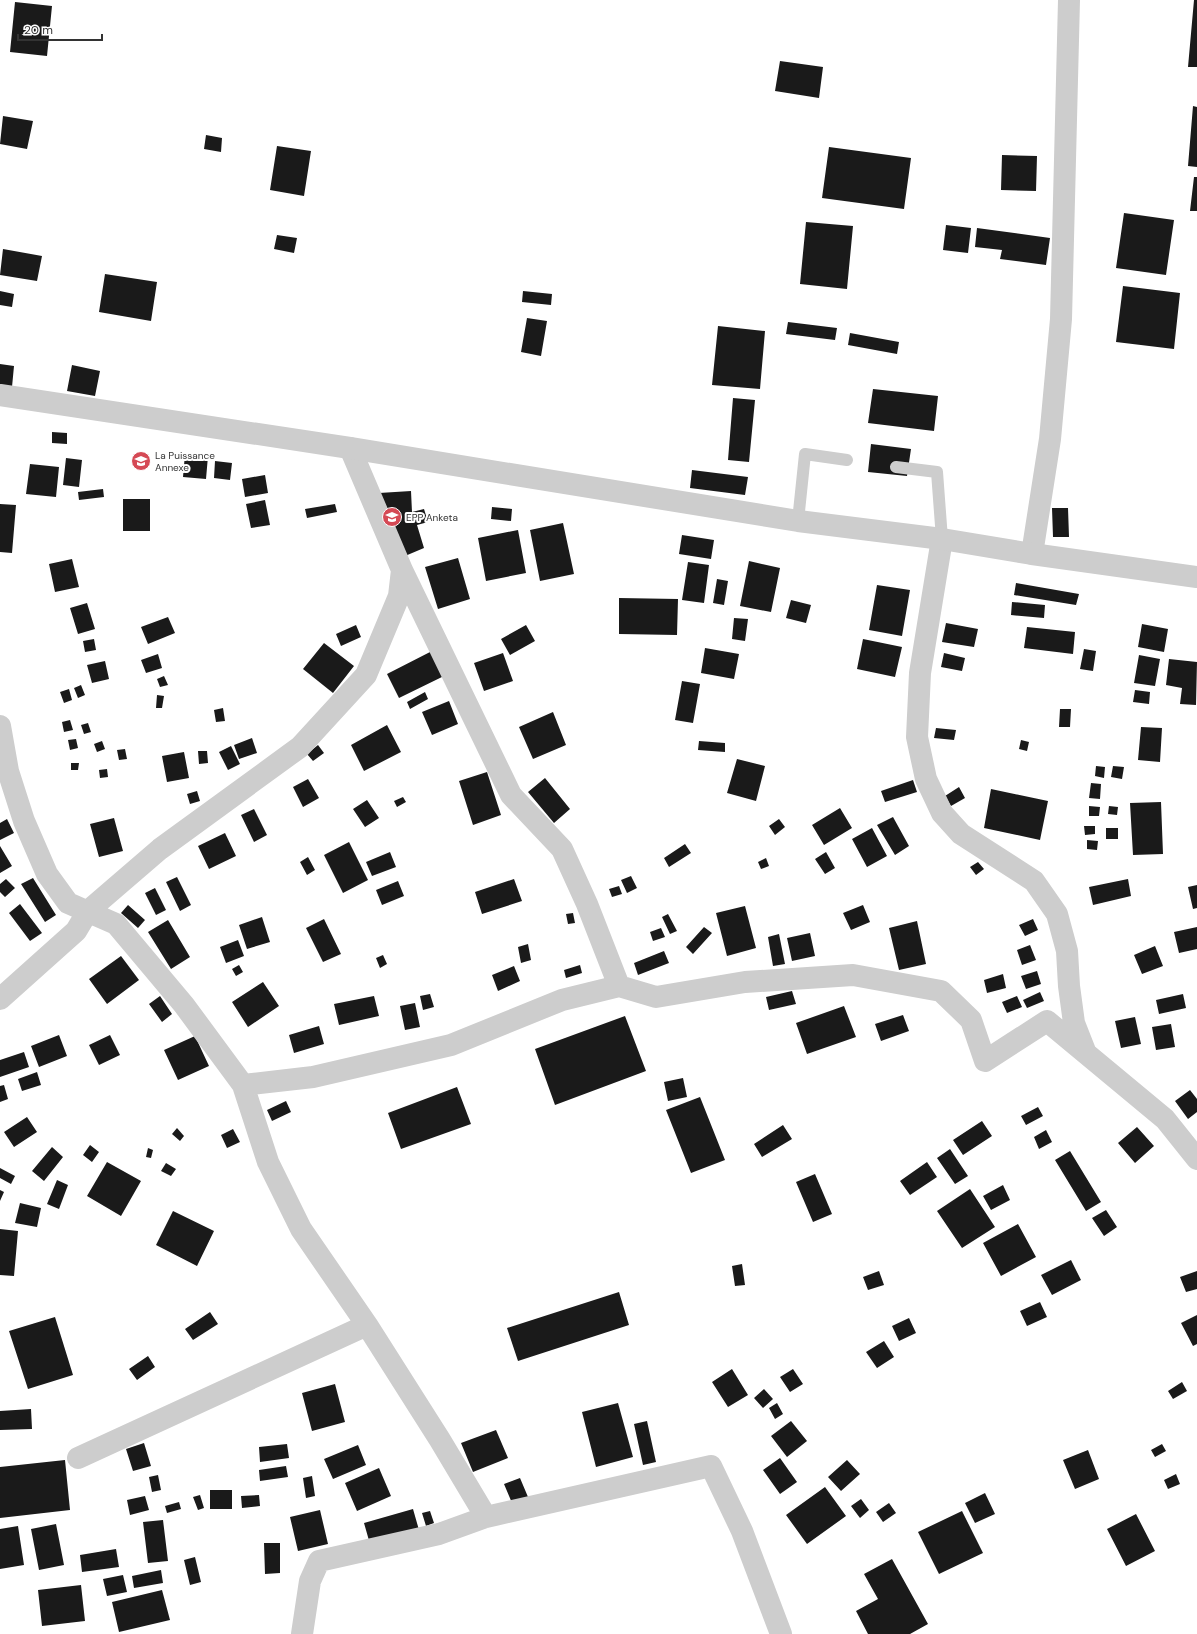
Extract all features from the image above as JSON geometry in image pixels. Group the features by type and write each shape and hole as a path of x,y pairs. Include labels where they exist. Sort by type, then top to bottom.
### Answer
{"street":[{"path":"1032,554 1050,439 1061,319 1069,0"},
{"path":"0,395 350,448 798,521 942,539 1032,554 1197,577"},
{"path":"350,448 402,570 511,795 562,849 587,904 619,986"},
{"path":"942,539 920,672 917,737 926,779 942,813 961,834 1034,881 1057,914 1067,951 1069,986 1074,1023 1086,1054"},
{"path":"0,999 76,932 88,911 160,848 305,742 366,675 399,596 402,570"},
{"path":"0,726 8,772 24,821 47,874 68,902 116,924 184,1005 243,1085 268,1162 301,1229 367,1325 440,1440 486,1517"},
{"path":"243,1085 313,1077 451,1045 562,1000 619,986 656,997 745,982 853,975 941,991 971,1020 985,1060 1047,1021 1165,1119 1197,1159"},
{"path":"78,1458 367,1325"},
{"path":"302,1634 310,1581 319,1560 440,1534 486,1517 711,1466 742,1531 781,1634"}],"lane":[{"path":"798,521 805,454 847,460"},
{"path":"896,467 937,472 942,539"}],"building":[{"path":"1194,0 1197,0 1197,67 1188,67"},
{"path":"15,2 52,6 47,56 10,52"},
{"path":"780,61 823,67 819,98 775,91"},
{"path":"1193,106 1197,107 1197,167 1188,166"},
{"path":"3,116 33,121 27,149 0,144"},
{"path":"206,135 222,138 221,152 204,149"},
{"path":"277,146 311,151 304,196 270,190"},
{"path":"829,147 911,158 904,209 822,198"},
{"path":"1002,155 1037,156 1036,191 1001,190"},
{"path":"1194,177 1197,177 1197,211 1190,211"},
{"path":"1124,213 1174,220 1166,275 1116,268"},
{"path":"806,222 853,226 847,289 800,284"},
{"path":"946,225 971,228 968,253 943,250"},
{"path":"977,228 1050,238 1046,265 1000,259 1002,250 975,247"},
{"path":"277,235 297,238 294,253 274,249"},
{"path":"3,249 42,256 37,281 0,275"},
{"path":"105,274 157,282 151,321 99,312"},
{"path":"1123,286 1180,293 1174,349 1116,342"},
{"path":"0,291 14,294 12,307 0,305"},
{"path":"523,291 552,294 551,305 522,302"},
{"path":"527,318 547,321 541,356 521,352"},
{"path":"788,322 837,328 835,340 786,334"},
{"path":"718,326 765,331 760,389 712,385"},
{"path":"850,333 899,342 897,354 848,345"},
{"path":"0,364 14,366 12,387 0,386"},
{"path":"72,365 100,371 95,396 67,391"},
{"path":"873,389 938,396 934,431 868,423"},
{"path":"733,398 755,400 749,462 728,460"},
{"path":"52,432 67,433 67,444 52,443"},
{"path":"871,444 911,449 907,476 868,472"},
{"path":"185,454 208,456 206,479 183,477"},
{"path":"66,458 82,460 79,487 63,485"},
{"path":"215,461 232,463 230,480 214,478"},
{"path":"30,464 59,467 56,497 26,494"},
{"path":"692,470 748,477 745,495 690,488"},
{"path":"265,475 268,493 245,497 242,479"},
{"path":"103,489 104,497 79,500 78,492"},
{"path":"411,491 412,512 424,509 428,522 417,525 424,548 405,556 379,493"},
{"path":"123,499 150,499 150,531 123,531"},
{"path":"265,500 270,525 251,528 246,504"},
{"path":"0,504 16,505 12,553 0,552"},
{"path":"335,504 337,512 307,518 305,509"},
{"path":"492,507 512,509 511,521 491,519"},
{"path":"1052,508 1068,508 1069,537 1053,537"},
{"path":"563,523 574,574 540,581 530,530"},
{"path":"518,530 526,573 486,581 478,538"},
{"path":"682,535 714,540 711,559 679,554"},
{"path":"458,558 470,599 438,609 425,567"},
{"path":"72,559 79,587 55,592 49,564"},
{"path":"749,561 780,568 771,612 740,606"},
{"path":"688,562 709,565 704,603 682,600"},
{"path":"717,579 728,581 724,605 713,603"},
{"path":"1016,583 1079,594 1076,605 1014,595"},
{"path":"877,585 910,590 902,636 869,630"},
{"path":"619,598 678,599 677,635 619,634"},
{"path":"791,600 811,605 806,623 786,618"},
{"path":"1012,602 1045,605 1044,618 1011,615"},
{"path":"87,603 95,629 78,634 70,608"},
{"path":"168,617 175,633 148,644 141,627"},
{"path":"734,618 748,619 745,641 732,639"},
{"path":"946,623 978,629 974,647 942,642"},
{"path":"1142,624 1168,629 1164,652 1138,647"},
{"path":"356,625 361,637 341,646 336,634"},
{"path":"526,625 535,641 510,655 501,639"},
{"path":"1027,627 1075,632 1073,654 1024,648"},
{"path":"94,639 96,650 85,652 83,641"},
{"path":"863,639 902,647 895,677 857,669"},
{"path":"324,643 354,666 333,693 303,669"},
{"path":"705,648 739,654 734,679 701,673"},
{"path":"1084,649 1096,651 1093,671 1080,669"},
{"path":"432,651 444,676 399,698 387,674"},
{"path":"503,653 513,681 484,691 474,663"},
{"path":"944,653 965,658 962,671 941,667"},
{"path":"158,654 162,668 146,673 141,660"},
{"path":"1139,655 1160,659 1155,686 1134,683"},
{"path":"1169,659 1197,662 1196,705 1180,704 1182,688 1166,685"},
{"path":"105,661 109,679 92,683 87,665"},
{"path":"164,676 168,685 160,687 157,679"},
{"path":"682,681 700,684 693,723 675,720"},
{"path":"81,685 85,695 78,698 74,688"},
{"path":"69,689 72,700 64,703 60,692"},
{"path":"1135,690 1150,692 1149,704 1133,702"},
{"path":"425,692 428,699 410,709 407,702"},
{"path":"157,695 164,696 162,708 156,708"},
{"path":"449,701 458,724 432,735 422,712"},
{"path":"223,708 225,721 216,722 214,710"},
{"path":"1060,709 1071,709 1070,727 1059,727"},
{"path":"553,712 566,745 533,759 519,727"},
{"path":"70,720 73,730 64,732 62,722"},
{"path":"88,723 91,732 84,734 81,725"},
{"path":"387,725 401,752 364,771 351,745"},
{"path":"1141,727 1162,728 1160,762 1138,760"},
{"path":"936,728 956,730 954,740 934,738"},
{"path":"252,738 257,753 239,759 234,745"},
{"path":"76,739 78,748 70,750 68,740"},
{"path":"1021,740 1029,742 1027,751 1019,749"},
{"path":"102,741 105,749 97,752 94,744"},
{"path":"699,741 725,743 725,752 698,750"},
{"path":"318,745 324,753 313,761 307,754"},
{"path":"231,746 240,764 228,770 219,752"},
{"path":"125,749 127,759 119,760 117,750"},
{"path":"198,751 207,751 208,763 199,764"},
{"path":"184,752 189,778 167,782 162,756"},
{"path":"737,759 765,766 756,801 727,793"},
{"path":"71,763 79,763 78,770 71,770"},
{"path":"1096,766 1105,767 1104,778 1095,776"},
{"path":"1113,766 1124,767 1122,779 1111,777"},
{"path":"107,769 108,777 100,778 99,770"},
{"path":"487,772 501,815 473,825 459,781"},
{"path":"545,778 570,809 554,823 528,792"},
{"path":"308,779 319,798 303,807 293,787"},
{"path":"913,780 917,792 885,802 881,791"},
{"path":"1091,783 1101,784 1100,799 1089,798"},
{"path":"959,787 965,798 951,806 945,796"},
{"path":"991,789 1048,801 1040,840 984,828"},
{"path":"197,791 200,801 190,804 187,794"},
{"path":"403,797 406,802 397,807 394,801"},
{"path":"367,800 379,818 365,827 353,809"},
{"path":"1161,802 1163,854 1133,855 1130,803"},
{"path":"1089,806 1100,807 1099,816 1089,816"},
{"path":"1109,806 1118,807 1117,815 1108,814"},
{"path":"840,808 852,828 824,845 812,825"},
{"path":"254,809 267,835 254,842 241,815"},
{"path":"893,817 909,846 895,855 877,825"},
{"path":"114,818 123,851 99,857 90,824"},
{"path":"7,819 14,833 0,840 0,823"},
{"path":"779,819 785,827 775,835 769,826"},
{"path":"1084,826 1095,826 1095,834 1085,835"},
{"path":"872,828 887,856 867,867 852,839"},
{"path":"1106,828 1118,828 1118,839 1106,839"},
{"path":"225,833 236,856 209,869 198,846"},
{"path":"1087,840 1098,841 1097,850 1087,849"},
{"path":"349,842 368,880 343,893 324,855"},
{"path":"685,844 691,853 669,867 664,858"},
{"path":"0,846 12,866 0,873"},
{"path":"390,852 396,867 372,876 366,862"},
{"path":"826,852 835,868 825,874 815,859"},
{"path":"308,857 315,870 307,875 300,862"},
{"path":"766,858 769,866 761,869 758,862"},
{"path":"978,862 984,869 976,875 970,867"},
{"path":"631,876 637,888 627,893 621,880"},
{"path":"177,877 191,905 180,911 166,882"},
{"path":"33,878 56,915 45,922 21,884"},
{"path":"6,879 15,888 5,897 0,892 0,884"},
{"path":"514,879 522,901 482,914 475,892"},
{"path":"1128,879 1131,896 1093,905 1089,887"},
{"path":"398,881 404,896 382,905 376,890"},
{"path":"1197,885 1197,908 1193,909 1188,887"},
{"path":"619,886 622,894 612,897 609,889"},
{"path":"155,888 166,910 156,915 145,893"},
{"path":"20,904 42,933 30,941 9,913"},
{"path":"128,905 145,920 138,928 121,913"},
{"path":"863,905 870,922 851,930 843,913"},
{"path":"745,906 756,948 727,956 716,913"},
{"path":"573,913 575,923 568,924 566,914"},
{"path":"668,914 677,931 670,934 662,917"},
{"path":"262,917 270,942 247,949 239,925"},
{"path":"324,919 341,954 323,962 306,928"},
{"path":"1033,919 1038,930 1025,936 1019,925"},
{"path":"168,920 190,957 171,969 148,932"},
{"path":"917,921 926,964 899,970 889,928"},
{"path":"704,927 712,933 693,954 686,947"},
{"path":"1197,927 1197,949 1179,953 1174,932"},
{"path":"661,928 665,937 653,941 650,932"},
{"path":"810,933 815,956 792,961 787,938"},
{"path":"779,934 785,964 773,966 768,937"},
{"path":"238,940 244,956 226,963 220,947"},
{"path":"528,944 531,960 521,963 518,947"},
{"path":"1030,945 1036,960 1022,965 1017,950"},
{"path":"1155,946 1163,966 1142,974 1134,955"},
{"path":"664,951 669,963 638,975 634,963"},
{"path":"383,955 387,964 380,968 376,958"},
{"path":"121,956 139,980 107,1004 89,979"},
{"path":"239,965 243,972 236,976 232,969"},
{"path":"580,965 582,973 566,978 564,970"},
{"path":"514,966 520,981 498,991 492,975"},
{"path":"1037,971 1041,984 1026,989 1021,976"},
{"path":"1003,974 1006,988 987,993 984,980"},
{"path":"263,982 279,1006 248,1027 232,1002"},
{"path":"792,991 796,1004 769,1010 766,997"},
{"path":"1040,992 1044,1001 1027,1008 1023,1000"},
{"path":"430,994 434,1007 423,1010 420,996"},
{"path":"1183,994 1186,1008 1159,1014 1156,1000"},
{"path":"160,996 172,1014 162,1022 149,1004"},
{"path":"374,996 379,1016 339,1025 334,1004"},
{"path":"1017,996 1022,1007 1007,1013 1002,1002"},
{"path":"415,1003 420,1027 405,1030 400,1006"},
{"path":"844,1006 856,1037 807,1054 796,1023"},
{"path":"903,1015 909,1031 881,1041 875,1024"},
{"path":"625,1016 646,1071 555,1105 535,1049"},
{"path":"1135,1017 1141,1044 1121,1048 1115,1021"},
{"path":"1171,1024 1175,1047 1156,1050 1152,1027"},
{"path":"319,1026 324,1044 294,1053 289,1035"},
{"path":"59,1035 67,1056 39,1067 31,1046"},
{"path":"110,1035 120,1055 99,1065 89,1045"},
{"path":"195,1036 209,1066 178,1080 164,1050"},
{"path":"24,1052 29,1067 0,1077 0,1060"},
{"path":"37,1072 41,1085 22,1091 18,1079"},
{"path":"683,1078 687,1097 668,1101 664,1082"},
{"path":"4,1085 8,1099 0,1102 0,1086"},
{"path":"457,1087 471,1124 401,1149 388,1113"},
{"path":"1190,1090 1197,1099 1197,1112 1188,1119 1175,1101"},
{"path":"700,1097 725,1160 691,1173 666,1110"},
{"path":"286,1101 291,1112 272,1121 267,1110"},
{"path":"1038,1107 1043,1116 1026,1125 1021,1116"},
{"path":"27,1117 37,1132 14,1147 4,1132"},
{"path":"982,1121 992,1136 963,1155 953,1140"},
{"path":"783,1125 792,1139 762,1157 754,1144"},
{"path":"1137,1127 1154,1146 1135,1163 1118,1143"},
{"path":"177,1128 184,1136 180,1141 172,1134"},
{"path":"233,1129 240,1142 227,1148 221,1135"},
{"path":"1046,1130 1052,1142 1039,1149 1034,1137"},
{"path":"90,1145 99,1152 92,1162 83,1155"},
{"path":"52,1147 63,1157 44,1181 32,1171"},
{"path":"148,1148 153,1150 151,1158 146,1157"},
{"path":"950,1149 968,1176 955,1184 937,1158"},
{"path":"1070,1151 1101,1202 1086,1211 1055,1160"},
{"path":"107,1162 141,1181 121,1216 87,1196"},
{"path":"927,1162 937,1177 910,1195 900,1181"},
{"path":"166,1163 176,1169 171,1176 161,1171"},
{"path":"0,1168 15,1176 11,1184 0,1178"},
{"path":"815,1174 832,1214 813,1222 796,1182"},
{"path":"57,1180 68,1185 59,1209 47,1204"},
{"path":"1003,1185 1010,1200 991,1210 983,1196"},
{"path":"970,1189 995,1227 962,1248 937,1211"},
{"path":"0,1190 4,1192 0,1201"},
{"path":"20,1203 41,1208 37,1227 15,1223"},
{"path":"1106,1210 1117,1227 1104,1236 1092,1218"},
{"path":"173,1211 214,1231 197,1266 156,1245"},
{"path":"1018,1224 1036,1257 1001,1276 983,1243"},
{"path":"0,1229 18,1231 14,1276 0,1275"},
{"path":"1071,1260 1081,1280 1052,1295 1041,1275"},
{"path":"742,1264 745,1285 735,1286 732,1266"},
{"path":"879,1271 884,1285 868,1290 863,1277"},
{"path":"1197,1271 1197,1289 1186,1292 1180,1277"},
{"path":"619,1292 629,1325 518,1361 507,1328"},
{"path":"1040,1302 1047,1317 1027,1326 1020,1311"},
{"path":"210,1312 218,1324 193,1340 185,1329"},
{"path":"1197,1315 1197,1344 1193,1346 1181,1323"},
{"path":"55,1317 73,1375 28,1389 9,1331"},
{"path":"909,1318 916,1333 899,1341 892,1326"},
{"path":"884,1341 894,1357 877,1368 866,1352"},
{"path":"148,1356 155,1367 137,1380 129,1369"},
{"path":"732,1369 748,1395 728,1407 712,1382"},
{"path":"793,1369 803,1384 790,1392 780,1377"},
{"path":"1182,1382 1187,1391 1173,1399 1168,1391"},
{"path":"335,1384 345,1422 312,1431 302,1393"},
{"path":"764,1389 773,1399 763,1408 754,1398"},
{"path":"618,1403 633,1457 596,1467 582,1412"},
{"path":"777,1403 783,1414 775,1419 769,1408"},
{"path":"31,1409 32,1429 0,1430 0,1411"},
{"path":"647,1421 656,1462 643,1465 634,1424"},
{"path":"791,1421 807,1441 787,1457 771,1436"},
{"path":"496,1430 508,1458 473,1472 461,1443"},
{"path":"144,1443 151,1466 133,1471 126,1449"},
{"path":"287,1444 289,1458 260,1462 259,1447"},
{"path":"1162,1444 1166,1451 1155,1457 1151,1450"},
{"path":"358,1445 366,1465 333,1479 324,1459"},
{"path":"1088,1450 1099,1479 1075,1489 1063,1460"},
{"path":"780,1458 797,1482 780,1494 763,1470"},
{"path":"65,1460 70,1510 0,1518 0,1467"},
{"path":"847,1460 860,1474 841,1491 828,1477"},
{"path":"286,1466 288,1477 260,1481 259,1470"},
{"path":"379,1468 391,1496 357,1511 345,1483"},
{"path":"1176,1474 1180,1484 1168,1489 1164,1480"},
{"path":"158,1475 161,1490 152,1492 149,1477"},
{"path":"312,1476 315,1496 306,1498 303,1478"},
{"path":"520,1478 528,1497 512,1503 504,1484"},
{"path":"825,1487 846,1516 807,1544 786,1515"},
{"path":"210,1490 232,1490 232,1509 210,1509"},
{"path":"985,1493 995,1514 975,1523 965,1503"},
{"path":"200,1495 204,1508 198,1510 193,1497"},
{"path":"259,1495 260,1506 242,1508 241,1496"},
{"path":"145,1496 149,1510 130,1515 127,1500"},
{"path":"861,1499 869,1510 860,1518 851,1506"},
{"path":"179,1502 181,1509 167,1513 165,1506"},
{"path":"889,1503 896,1513 883,1522 876,1512"},
{"path":"413,1509 419,1530 370,1544 364,1523"},
{"path":"320,1510 328,1544 298,1551 290,1517"},
{"path":"430,1511 434,1523 426,1526 422,1513"},
{"path":"962,1511 983,1553 939,1574 918,1532"},
{"path":"1136,1514 1155,1551 1126,1566 1107,1529"},
{"path":"163,1520 168,1561 148,1563 143,1522"},
{"path":"56,1524 64,1565 39,1570 31,1529"},
{"path":"18,1526 24,1565 0,1569 0,1529"},
{"path":"264,1543 280,1543 280,1573 265,1574"},
{"path":"116,1549 119,1567 82,1572 80,1555"},
{"path":"195,1557 201,1582 190,1585 184,1560"},
{"path":"892,1559 928,1624 910,1634 868,1634 856,1611 878,1599 864,1574"},
{"path":"161,1570 163,1583 134,1588 132,1576"},
{"path":"123,1575 127,1592 107,1596 103,1579"},
{"path":"81,1585 85,1621 42,1626 38,1590"},
{"path":"162,1590 170,1620 119,1632 112,1602"}],"place":[{"name":"La Puissance Annexe","path":"141,461"},
{"name":"EPP Anketa","path":"392,517"}]}
